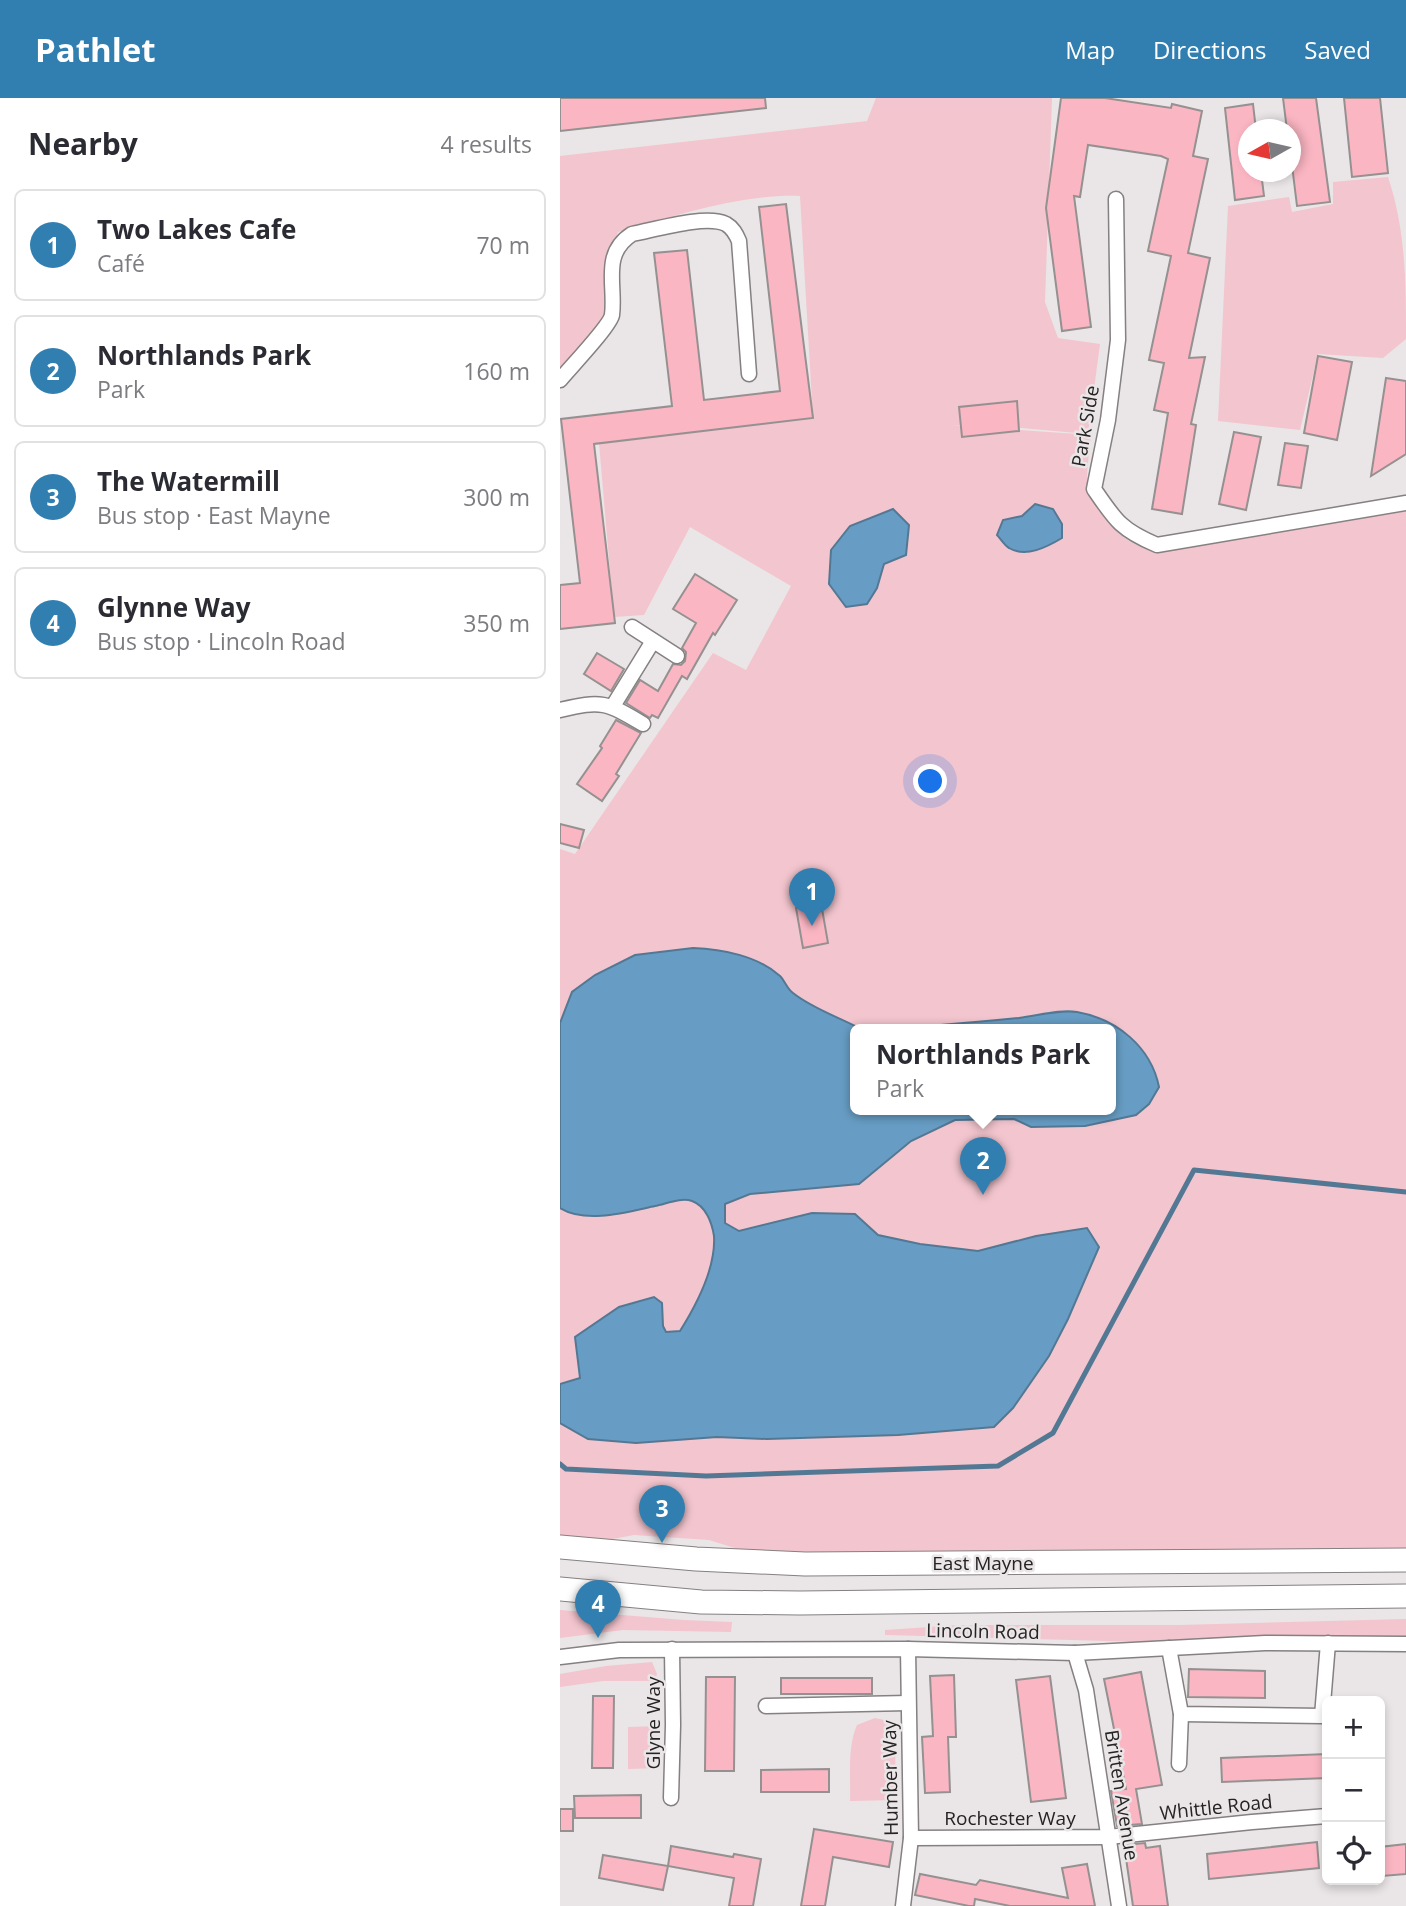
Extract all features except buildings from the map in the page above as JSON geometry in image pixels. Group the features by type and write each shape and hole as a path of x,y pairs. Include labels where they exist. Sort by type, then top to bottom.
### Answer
{"main road":[{"name":"East Mayne","path":"560,1548 696,1559 805,1564 1406,1560"},
{"name":"East Mayne","path":"560,1589 701,1602 800,1603 1406,1596"}],"street":[{"name":"Park Side","path":"1116,199 1118,340 1108,420 1094,489 1116,522 1135,536 1157,545 1406,503"},
{"path":"560,380 612,318 612,264 623,240 632,234 706,220 726,224 734,231 739,242 749,374"},
{"path":"632,627 677,656"},
{"path":"613,706 653,641"},
{"path":"560,710 595,703 613,706 643,724"},
{"name":"Lincoln Road","path":"560,1657 619,1650 672,1649 908,1649 1074,1653 1265,1643 1406,1644"},
{"path":"1181,1714 1322,1716 1328,1643"},
{"path":"1169,1648 1181,1714 1179,1764"},
{"name":"Glyne Way","path":"671,1798 672,1649"},
{"name":"Humber Way","path":"903,1906 911,1838 908,1649"},
{"name":"Britten Avenue","path":"1074,1653 1086,1689 1119,1906"},
{"path":"765,1706 908,1703"},
{"name":"Whittle Road","path":"1108,1837 1322,1816"},
{"name":"Rochester Way","path":"911,1838 1108,1837"}],"shaded area":[{"path":"876,98 1052,98 1045,302 1058,338 1100,344 1088,434 999,426 951,425 1091,435 1087,478 1090,496 1116,531 1131,542 1148,549 1170,551 1406,511 1406,1548 828,1553 741,1550 709,1540 634,1535 602,1541 560,1535 560,849 575,854 713,653 746,670 791,586 690,527 644,615 614,617 599,443 813,418 800,196 730,202 618,232 607,263 612,318 560,380 560,156 867,121"},
{"path":"1388,177 1402,237 1406,339 1383,358 1318,354 1300,430 1218,421 1228,206 1289,197 1292,212 1333,204 1333,182"},
{"path":"560,1610 732,1622 731,1632 623,1630 560,1638"},
{"path":"1406,1619 1406,1638 1143,1642 885,1635 885,1630 959,1625 1180,1625"},
{"path":"652,1662 657,1674 655,1681 603,1681 560,1687 560,1674"},
{"path":"875,1718 892,1725 896,1800 850,1801 854,1734 857,1725"},
{"path":"659,1726 660,1768 628,1769 628,1727"}],"water":[{"path":"1035,504 1053,509 1062,524 1062,538 1029,552 1009,548 997,535 1003,520 1022,516"},
{"path":"893,509 909,525 906,555 884,564 877,588 867,604 846,607 829,584 831,550 850,526"},
{"path":"693,948 727,952 750,959 780,976 801,999 851,1024 850,1115 1116,1115 1116,1027 1140,1048 1155,1073 1159,1087 1149,1104 1136,1115 1085,1126 1031,1127 1014,1119 955,1120 911,1141 859,1184 750,1194 725,1204 725,1223 739,1231 812,1213 855,1214 878,1235 920,1244 978,1251 1036,1236 1087,1228 1099,1247 1068,1319 1049,1356 1013,1408 994,1427 898,1435 767,1439 717,1437 636,1443 588,1439 560,1423 560,1384 580,1378 575,1337 619,1307 654,1297 662,1303 663,1326 666,1332 680,1331 699,1298 712,1261 714,1236 710,1221 705,1211 692,1201 678,1200 632,1211 594,1216 570,1213 560,1208 560,1023 572,992 595,975 635,955"},
{"path":"1070,1011 1111,1024 949,1024"}],"waterway":[{"path":"560,1464 566,1469 706,1476 998,1466 1053,1433 1194,1170 1406,1192"}],"place":[{"name":"Two Lakes Cafe","path":"812,926"},
{"name":"Northlands Park","path":"983,1195"},
{"name":"The Watermill","path":"662,1543"},
{"name":"Glynne Way","path":"598,1638"}]}
